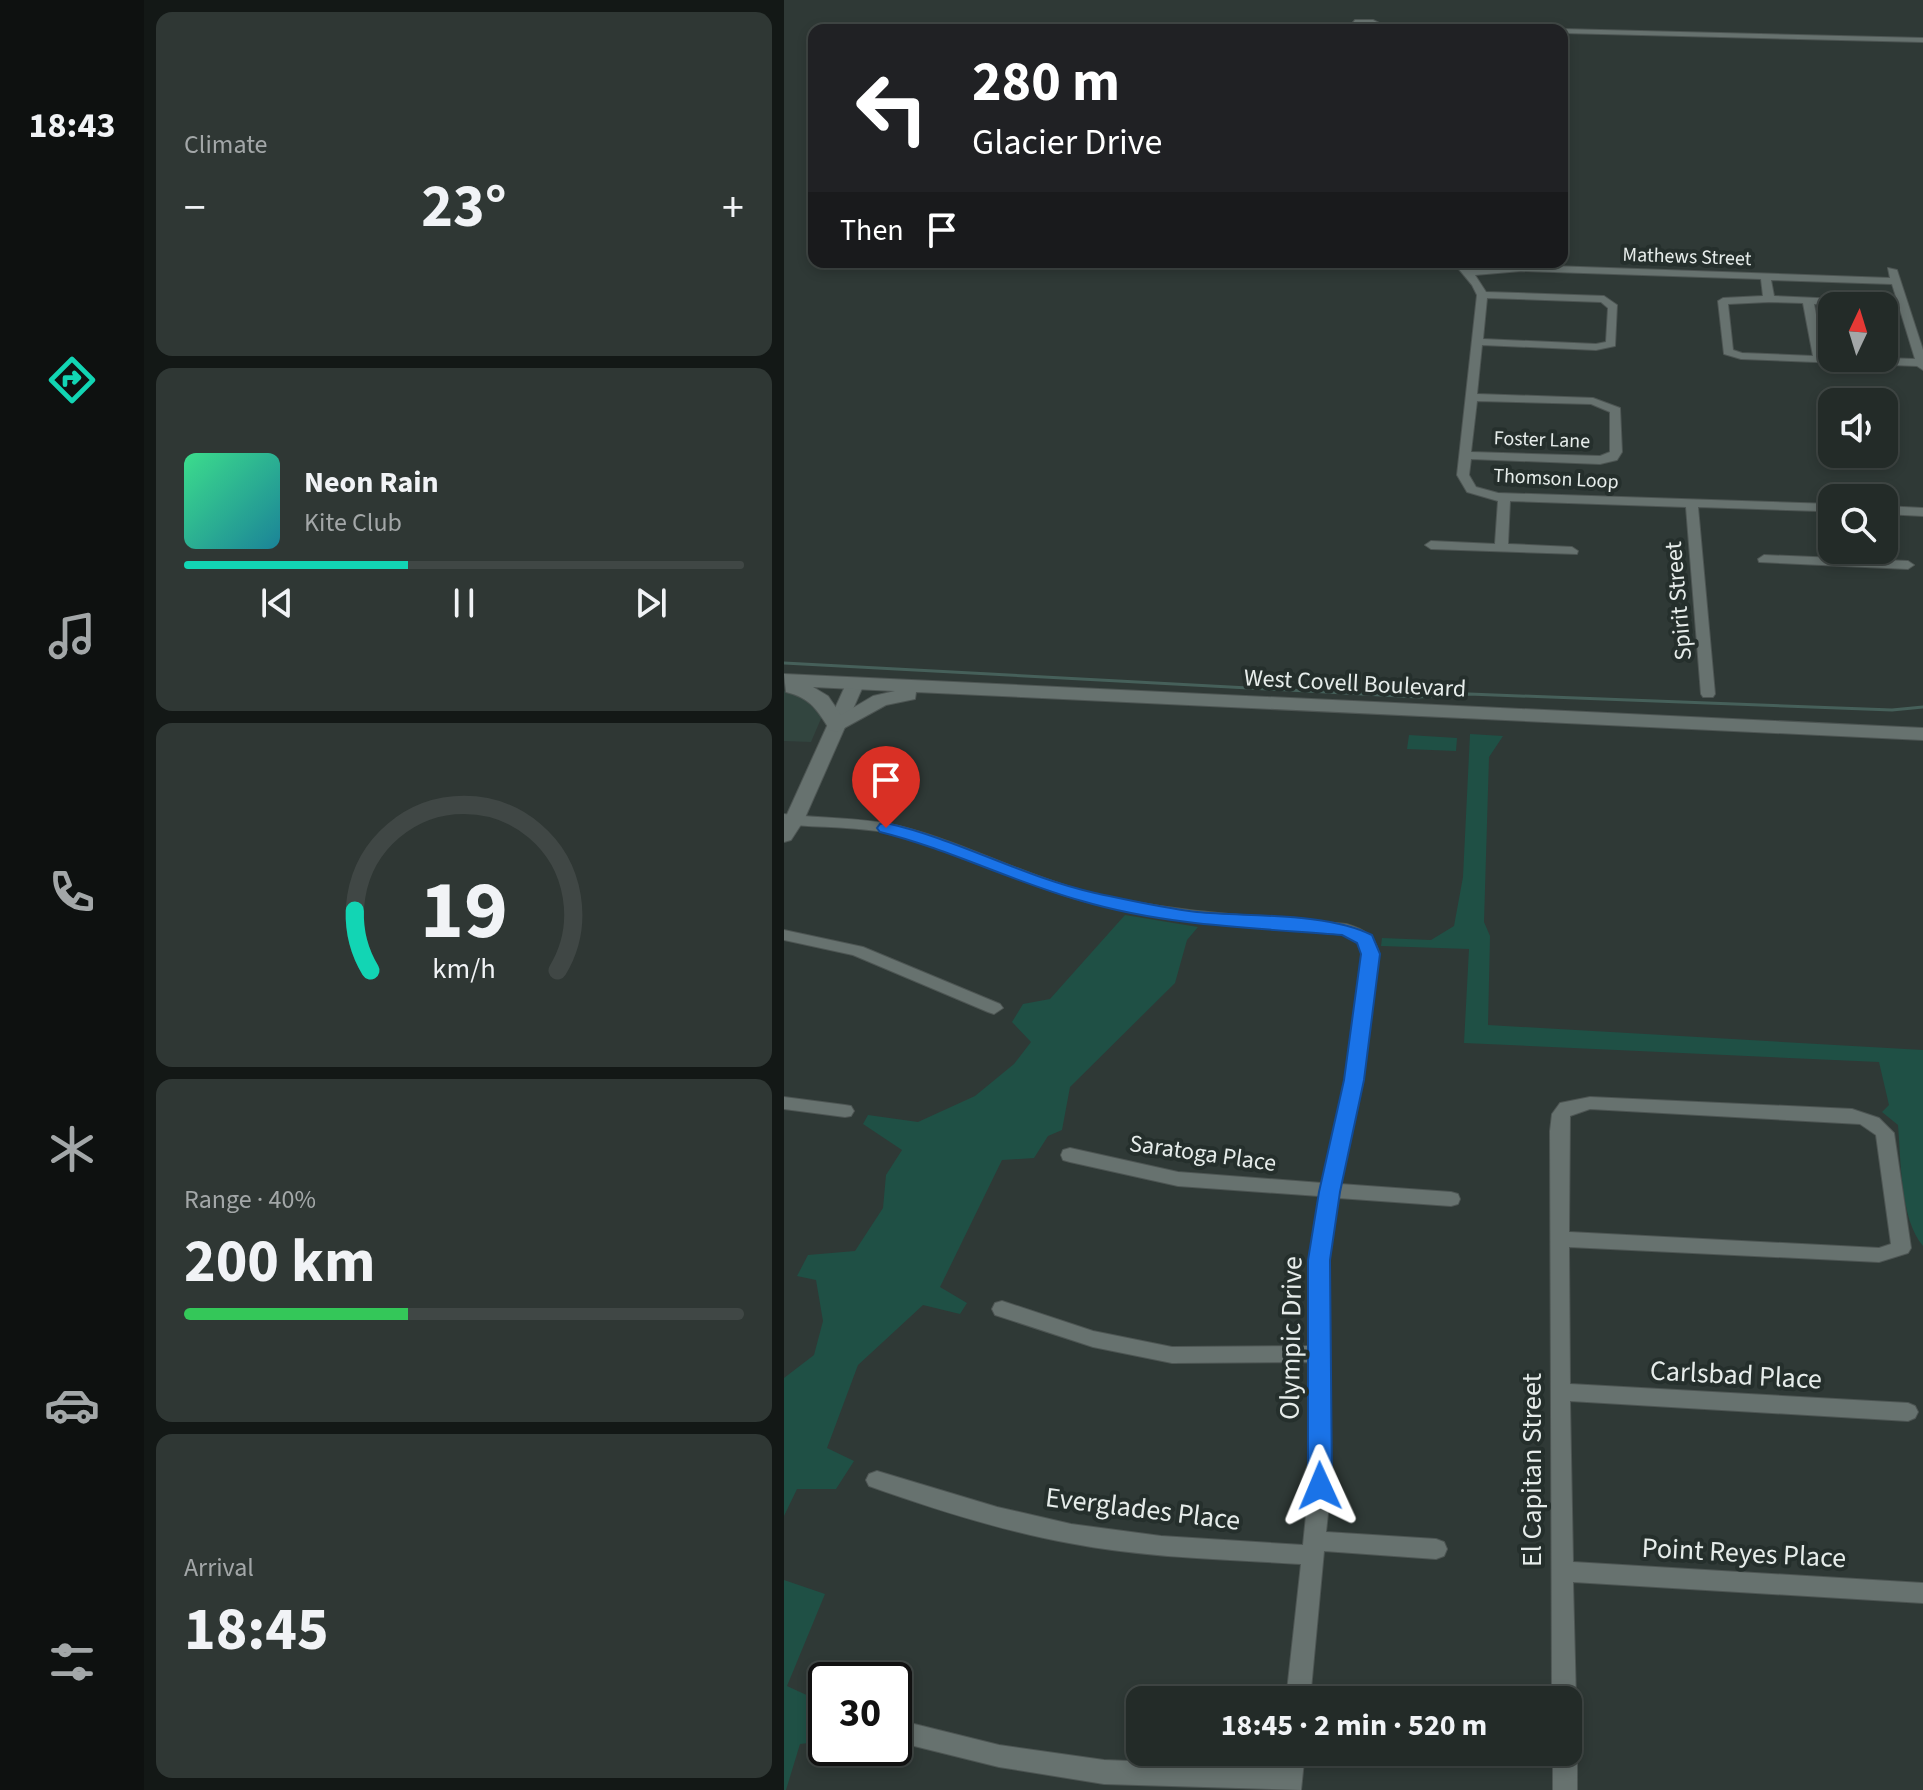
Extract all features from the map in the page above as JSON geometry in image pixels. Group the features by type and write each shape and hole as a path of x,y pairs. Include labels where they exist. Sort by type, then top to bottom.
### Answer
{"main road":[{"name":"West Covell Boulevard","path":"784,683 1923,734"},
{"path":"784,683 820,697 837,726 880,700 957,689"},
{"path":"1896,733 1923,742"}],"street":[{"path":"1568,31 1923,40"},
{"path":"1463,268 1482,295 1604,299 1613,307 1611,344 1596,347 1477,342"},
{"name":"Mathews Street","path":"1467,273 1504,268"},
{"name":"Mathews Street","path":"1540,268 1765,276 1894,275 1922,365"},
{"path":"1765,276 1769,299"},
{"name":"Thomson Loop","path":"1482,295 1465,455 1465,484 1484,495 1504,497 1818,508"},
{"path":"1808,300 1818,354"},
{"path":"1818,300 1723,301 1728,352 1741,356 1818,359"},
{"path":"1898,364 1922,365"},
{"name":"Foster Lane","path":"1465,455 1600,460 1613,457 1616,452 1616,410 1610,405 1593,401 1471,397"},
{"path":"1501,548 1504,497"},
{"name":"Spirit Street","path":"1692,504 1708,694"},
{"path":"1898,511 1923,512"},
{"path":"1431,545 1572,551"},
{"path":"1764,559 1818,554"},
{"path":"1898,563 1908,565"},
{"path":"787,825 855,684"},
{"name":"Olympic Drive","path":"787,825 859,825 909,833 1018,876 1102,900 1193,917 1346,929 1361,935 1371,954 1354,1080 1329,1192 1319,1260 1320,1486 1299,1686"},
{"path":"784,935 857,951 994,1008"},
{"path":"784,1103 845,1111"},
{"name":"El Capitan Street","path":"1559,1239 1879,1255 1901,1248 1885,1133 1879,1125 1863,1116 1590,1103 1566,1108 1561,1114 1559,1239 1564,1686"},
{"name":"Saratoga Place","path":"1070,1155 1178,1179 1451,1199"},
{"path":"1002,1309 1093,1339 1161,1354 1222,1357 1319,1354"},
{"name":"Carlsbad Place","path":"1560,1392 1908,1412"},
{"name":"Everglades Place","path":"877,1480 1024,1524 1114,1541 1436,1549"},
{"name":"Point Reyes Place","path":"1562,1571 1923,1593"},
{"path":"912,1734 999,1756 1104,1772 1290,1784"},
{"path":"1565,1766 1566,1790"}],"shaded area":[{"path":"784,691 800,694 823,714 811,742 784,741"}],"green space":[{"path":"1470,734 1503,736 1489,757 1484,922 1490,936 1488,1025 1923,1050 1923,1246 1915,1234 1906,1205 1898,1125 1882,1112 1889,1105 1879,1062 1464,1043 1469,949 1381,946 1382,938 1431,940 1454,926 1463,877"},
{"path":"1409,735 1457,738 1456,751 1407,749"},
{"path":"1125,915 1198,927 1187,940 1175,983 1070,1087 1062,1130 1048,1136 1034,1158 1002,1160 940,1287 967,1303 960,1314 923,1305 858,1365 827,1448 854,1461 836,1489 797,1489 784,1516 784,1378 814,1355 823,1321 816,1280 797,1276 808,1255 855,1251 883,1208 886,1175 902,1150 863,1124 868,1115 918,1122 975,1096 1014,1064 1031,1042 1012,1022 1023,1004 1050,999"},
{"path":"784,1580 825,1594 787,1686 808,1696 808,1743 800,1744 784,1790"}],"waterway":[{"path":"784,663 1418,697 1469,694 1892,710 1923,707"}],"route":[{"path":"886,828 909,833 1018,876 1089,898 1193,917 1346,929 1365,939 1371,954 1354,1080 1329,1192 1319,1260 1320,1486"}]}
